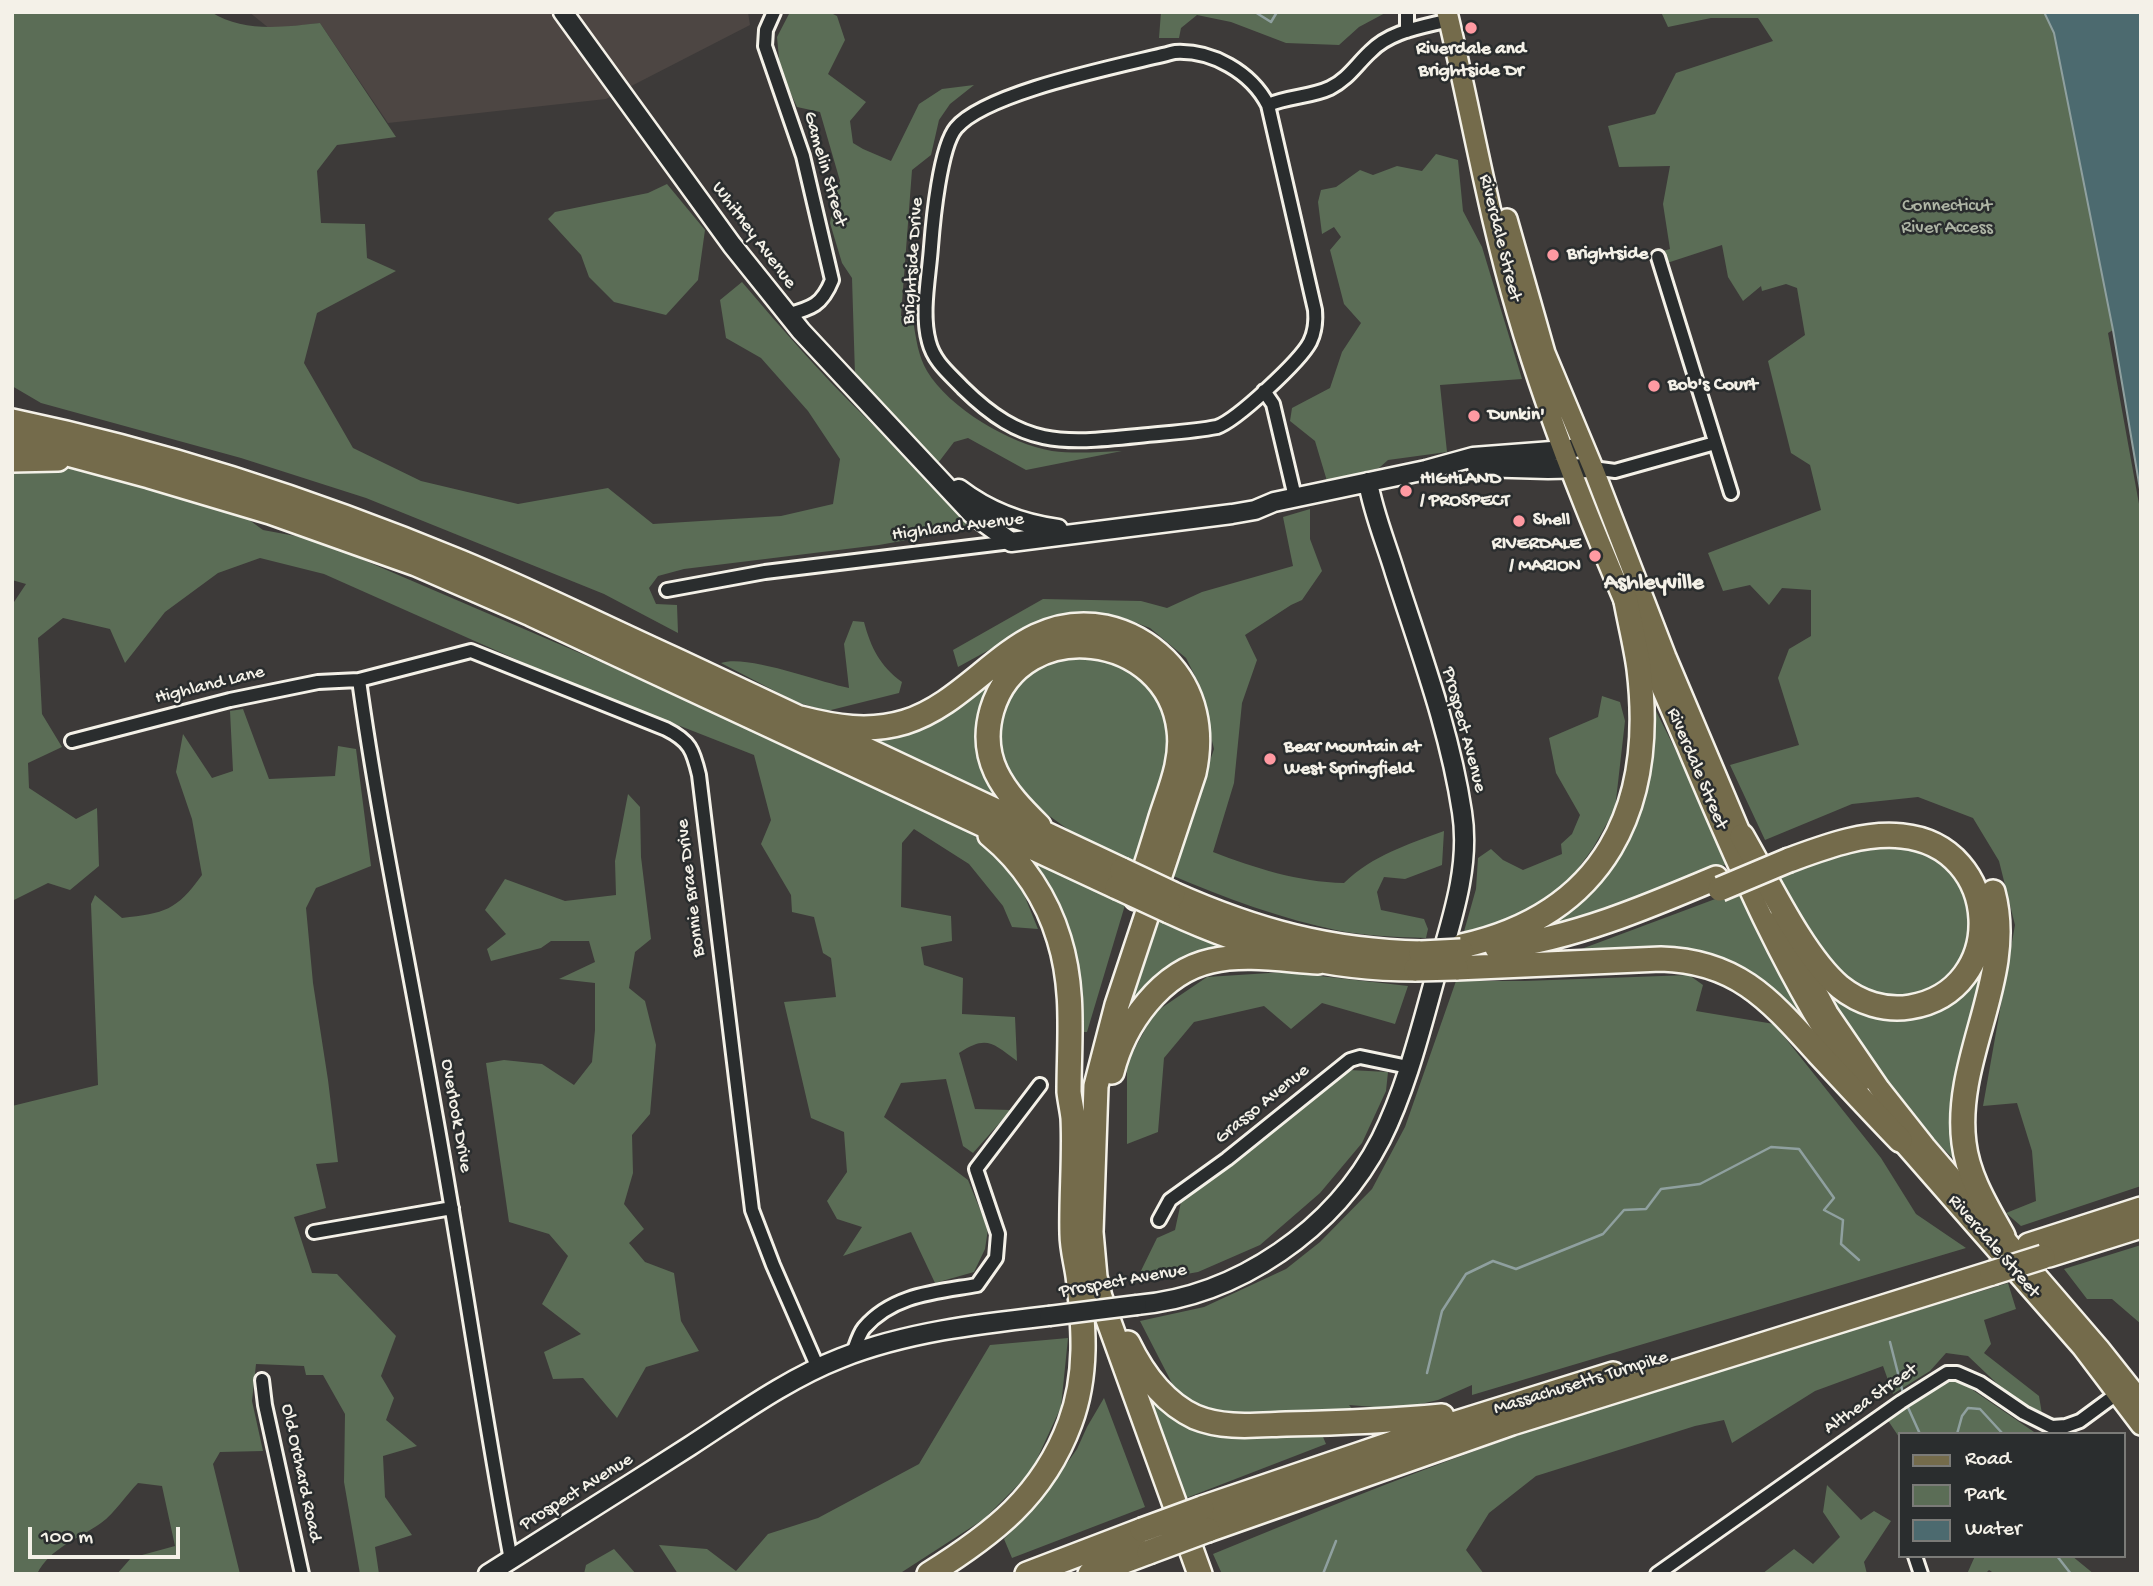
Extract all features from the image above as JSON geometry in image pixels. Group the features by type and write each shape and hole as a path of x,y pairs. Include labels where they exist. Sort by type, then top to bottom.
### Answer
{"highway":[{"path":"12,406 59,431"},
{"path":"12,421 59,431 237,480 415,544 554,603 1049,835 1120,878"},
{"path":"12,439 87,458 270,512 416,564 531,614 968,818 1120,878 1252,945 1318,962"},
{"path":"12,460 87,458"},
{"path":"1460,955 1520,929 1562,904 1594,872 1619,831 1637,774 1642,712 1639,669 1626,601"},
{"path":"800,719 860,729 907,722 939,705 1025,641 1049,631 1075,626 1100,626 1129,635 1160,655 1177,674 1194,708 1198,754 1084,1116"},
{"path":"1049,835 1016,801 997,774 988,738 993,707 1007,680 1039,654 1078,646 1116,651 1144,666 1166,691 1177,719 1179,752 1177,768 1103,1001 1084,1116 1072,1239 1123,1362 1200,1574"},
{"path":"968,818 993,837 1021,866 1041,895 1056,928 1069,990 1069,1094 1084,1116"},
{"path":"1486,966 1571,947 1850,827 1889,822 1917,824 1940,831 1971,854 1987,877 1997,913 1997,955 1967,1085 1962,1129 1970,1171 2003,1236"},
{"path":"1742,836 1812,955 1838,985 1860,1000 1892,1008 1926,1003 1951,989 1972,963 1979,946 1982,926 1978,896 1962,867 1944,850 1919,839 1886,836 1852,840 1787,855"},
{"path":"1084,1116 1110,1085 1116,1059 1130,1026 1153,996 1194,966 1219,959 1318,962 1374,968 1424,958 1460,955 1585,929 1718,883"},
{"path":"1171,902 1297,939 1424,958"},
{"path":"1460,955 1486,966 1670,959 1702,964 1723,971 1752,986 1770,1001 1900,1140"},
{"name":"Massachusetts Turnpike","path":"2036,1251 2141,1209"},
{"name":"Massachusetts Turnpike","path":"1090,1574 1207,1526 1619,1388 2036,1251 2141,1226"},
{"name":"Massachusetts Turnpike","path":"1207,1526 1402,1440 1988,1266"},
{"path":"1087,1278 1149,1380 1173,1404 1206,1420 1241,1426 1393,1421 1491,1412"},
{"path":"929,1574 1016,1510 1042,1478 1058,1450 1071,1420 1081,1380 1087,1278"},
{"path":"1087,1278 1091,1321 1104,1346 1190,1574"},
{"path":"1134,1574 1150,1548 1207,1526"},
{"name":"Massachusetts Turnpike","path":"1027,1574 1150,1548"}],"main road":[{"name":"Riverdale Street","path":"1452,15 1525,290 1573,455 1626,601 1728,842 1793,981 1839,1057 1900,1140 2064,1327 2141,1425"},
{"name":"Riverdale Street","path":"1573,455 1593,468 1666,657 1742,836 1795,954 1846,1042 1898,1112 2099,1347 2141,1401"}],"street":[{"name":"Whitney Avenue","path":"563,12 732,245 787,315 830,365 999,540"},
{"name":"Gamelin Street","path":"774,12 766,30 765,46 803,156 832,280 826,294 812,308 787,315"},
{"path":"1407,12 1407,31"},
{"path":"1268,105 1331,87 1348,76 1375,47 1407,31 1452,15"},
{"name":"Brightside Drive","path":"1175,52 1197,53 1225,63 1254,84 1268,105 1316,318 1313,335 1306,348 1264,391 1227,422 1211,428 1074,442 1039,436 1011,426 985,410 934,357 928,340 927,309 933,226 945,155 955,129 995,103 1077,76 1175,52"},
{"path":"1658,257 1731,493"},
{"path":"1264,391 1273,404 1294,497"},
{"path":"1593,468 1615,471 1715,443"},
{"name":"Highland Avenue","path":"667,590 765,572 999,540 1179,522 1255,510 1294,497 1430,480 1476,467 1573,455"},
{"name":"Whitney Avenue","path":"931,468 967,495 1007,517 1033,526 1085,532"},
{"name":"Highland Avenue","path":"1255,510 1274,511 1369,487"},
{"name":"Prospect Avenue","path":"488,1574 735,1417 818,1368 853,1353 923,1334 1137,1305 1186,1295 1229,1280 1268,1260 1302,1235 1330,1208 1365,1164 1392,1113 1429,1003 1460,885 1464,846 1463,818 1454,766 1369,487"},
{"path":"999,540 1007,517"},
{"name":"Bonnie Brae Drive","path":"359,680 443,656 466,651 476,652 666,729 689,744 699,775 749,1198 764,1243 818,1368"},
{"name":"Highland Lane","path":"72,741 212,704 300,685 359,680"},
{"name":"Overlook Drive","path":"359,680 374,785 452,1208 480,1390 511,1560"},
{"name":"Grasso Avenue","path":"1158,1220 1170,1200 1227,1159 1353,1058 1365,1057 1408,1067"},
{"path":"853,1353 863,1329 888,1308 914,1296 977,1285 996,1258 998,1234 976,1169 1040,1085"},
{"path":"314,1232 452,1208"},
{"name":"Althea Street","path":"1657,1574 1915,1392 1947,1373 1957,1373 1980,1383 2040,1422 2056,1427 2080,1421 2118,1393"},
{"name":"Old Orchard Road","path":"262,1380 265,1405 302,1574"}],"shaded area":[{"path":"249,12 748,12 750,25 606,99 388,123 320,23 270,29"}],"green space":[{"path":"12,12 211,12 224,19 250,26 278,27 320,23 396,137 337,145 317,171 321,223 365,224 367,258 396,271 317,313 304,363 353,448 421,481 518,504 608,488 653,524 781,516 833,504 840,459 808,411 761,358 726,338 720,300 742,282 833,384 935,485 974,528 879,545 684,569 658,576 649,588 656,604 677,605 678,633 604,594 366,498 241,458 41,403 12,386"},
{"path":"790,12 829,12 837,16 845,40 828,74 866,102 850,121 853,143 891,161 919,104 942,89 974,85 950,104 939,120 931,155 912,170 901,316 913,320 921,359 937,385 965,411 1018,441 1052,451 1122,451 1026,470 968,438 954,442 938,463 855,375 852,278 842,263 830,223 840,181 820,112 797,107 780,70 777,37"},
{"path":"1161,12 1387,12 1359,27 1339,45 1286,43 1231,22 1197,15 1181,28 1179,38 1159,38"},
{"name":"Connecticut River Access","path":"1661,12 2044,12 2054,33 2113,330 2108,333 2141,515 2141,1186 2021,1226 2006,1213 2036,1201 2032,1151 2017,1103 1983,1106 2015,925 1999,861 1973,818 1918,797 1852,804 1765,840 1730,765 1799,745 1778,678 1789,649 1811,636 1811,590 1782,588 1769,605 1750,585 1723,591 1708,553 1821,510 1810,465 1791,453 1768,361 1805,335 1797,288 1786,284 1762,291 1761,286 1743,301 1728,277 1722,245 1667,263 1663,251 1670,249 1663,204 1670,166 1619,167 1608,126 1655,114 1676,73 1773,41 1758,18 1711,18 1668,27"},
{"path":"1436,154 1458,160 1463,211 1482,247 1522,379 1440,385 1447,452 1388,460 1379,468 1327,481 1315,441 1290,421 1292,408 1330,388 1342,352 1361,323 1344,304 1330,250 1341,237 1334,227 1322,234 1318,202 1321,190 1336,187 1360,170 1373,175 1397,166 1422,171"},
{"path":"667,184 705,230 698,280 666,315 614,302 589,277 581,255 548,219 555,212 648,193"},
{"path":"26,466 80,469 241,514 263,530 317,540 817,755 948,816 1012,865 1038,929 1012,927 1003,906 969,864 914,829 902,843 901,907 951,916 952,941 921,947 924,965 963,978 962,1014 1015,1017 1017,1061 995,1046 983,1043 959,1053 975,1109 1011,1110 973,1153 963,1146 946,1079 901,1083 884,1117 968,1180 988,1229 985,1249 974,1272 935,1283 911,1232 843,1256 862,1227 837,1219 827,1201 847,1172 844,1132 811,1118 784,1002 836,997 831,958 823,953 814,917 792,912 791,895 761,844 771,820 754,755 558,678 324,574 260,558 218,573 165,612 125,663 110,629 63,618 38,638 42,714 62,747 28,763 29,788 76,819 97,808 99,866 70,890 48,883 12,901 12,605 26,584 12,580 12,471"},
{"path":"1310,509 1310,539 1322,571 1302,600 1245,635 1257,660 1242,703 1234,783 1213,852 1277,873 1344,883 1379,858 1444,831 1442,865 1405,879 1384,877 1377,892 1381,910 1424,919 1428,929 1426,938 1361,934 1318,926 1254,907 1171,875 1214,749 1198,682 1186,658 1150,628 1118,616 1079,614 1038,623 958,667 953,650 1043,599 1141,601 1167,608 1202,592 1293,566 1283,517"},
{"path":"853,621 864,622 877,656 902,682 899,693 827,711 796,702 721,663 733,661 765,665 849,688 844,644"},
{"path":"1057,655 1113,657 1158,692 1168,717 1171,751 1137,867 1084,841 1044,812 1018,791 1001,764 996,738 1010,687"},
{"path":"1006,667 992,682 1005,800 1002,805 852,737"},
{"path":"1602,696 1620,702 1625,721 1615,809 1593,848 1563,889 1513,919 1463,935 1476,889 1478,858 1491,849 1503,860 1523,870 1562,854 1561,844 1572,834 1580,815 1556,773 1549,738 1598,717"},
{"path":"1650,699 1698,795 1727,864 1666,891 1520,937 1611,858"},
{"path":"243,709 269,779 335,776 338,746 356,749 371,866 316,888 306,908 313,983 338,1162 316,1164 326,1208 294,1217 312,1273 337,1274 396,1336 381,1376 394,1398 386,1420 417,1446 383,1456 385,1497 412,1535 375,1547 379,1574 360,1574 344,1482 345,1414 323,1375 306,1375 304,1366 256,1364 252,1401 263,1451 220,1452 213,1464 240,1574 117,1574 131,1558 175,1546 162,1486 138,1483 106,1519 49,1557 37,1574 12,1574 12,1106 98,1085 91,904 95,895 122,918 149,914 177,903 193,887 202,875 192,819 176,772 183,734 212,778 233,771 230,711"},
{"path":"628,794 640,807 641,857 651,939 635,952 629,988 645,1001 656,1045 650,1114 632,1135 633,1173 624,1204 644,1229 629,1243 645,1262 674,1273 681,1321 699,1351 646,1367 617,1418 583,1378 553,1379 544,1352 581,1334 542,1304 568,1256 549,1234 509,1222 486,1063 504,1060 542,1064 574,1085 592,1062 595,983 559,979 595,962 589,941 551,941 541,948 491,961 487,949 506,934 485,910 505,879 565,901 616,895 615,861"},
{"path":"1862,842 1927,848 1953,865 1977,925 1967,958 1947,984 1896,1000 1872,996 1839,976 1794,909 1777,875"},
{"path":"1020,854 1124,899 1125,905 1087,1032 1076,1032 1075,999"},
{"path":"1742,889 1775,968 1820,1046 1753,977 1580,954 1576,951"},
{"path":"1152,912 1245,947 1213,950 1117,1029"},
{"path":"1988,924 1962,1167 1921,1124 1883,1078 1818,977 1827,982 1929,1008"},
{"path":"1285,972 1408,986 1395,1024 1322,1003 1291,1029 1264,1006 1194,1022 1164,1058 1158,1132 1127,1144 1127,1063 1154,1013 1207,977"},
{"path":"1689,975 1703,985 1696,1011 1774,1024 1881,1158 1916,1214 1966,1248 1472,1395 1472,1385 1438,1400 1399,1409 1349,1405 1356,1413 1249,1415 1210,1411 1177,1393 1140,1321 1204,1307 1286,1269 1320,1242 1372,1189 1405,1127 1456,981"},
{"path":"1349,1070 1388,1072 1386,1091 1362,1143 1320,1193 1260,1245 1198,1272 1135,1283 1157,1238 1175,1230 1181,1202"},
{"path":"2141,1245 2141,1324 2112,1299 2087,1299 2064,1269"},
{"path":"2008,1283 2016,1309 1984,1320 1991,1344 1984,1353 2039,1396 2042,1414 2008,1394 1968,1356 1946,1353 1930,1371 1893,1394 1883,1366 1815,1391 1732,1443 1724,1420 1695,1426 1536,1476 1489,1513 1466,1550 1484,1574 1222,1574 1213,1554 1415,1473 1548,1425"},
{"path":"1068,1338 1061,1407 1031,1472 984,1519 899,1574 678,1574 659,1545 707,1549 736,1571 768,1534 818,1518 919,1464 990,1345"},
{"path":"1943,1380 1961,1382 2034,1432 1898,1432 1898,1436 1887,1419"},
{"path":"1143,1383 1163,1403 1321,1432 1326,1444 1181,1500"},
{"path":"1104,1398 1145,1507 1012,1558 1004,1539 1041,1500 1077,1449"},
{"path":"1827,1485 1861,1520 1874,1511 1891,1521 1864,1562 1867,1574 1762,1574 1794,1549 1813,1564 1840,1537 1823,1512"},
{"path":"614,1549 636,1574 584,1574 586,1565"},
{"path":"1974,1558 2074,1558 2094,1574 1995,1574 1989,1570 1985,1574 1967,1574"}],"water":[{"path":"2044,12 2141,12 2141,495 2113,330 2054,33"}],"waterway":[{"path":"1255,12 1271,22 1277,12"},
{"path":"1427,1373 1442,1311 1466,1274 1493,1261 1516,1269 1603,1234 1624,1210 1646,1209 1661,1189 1700,1184 1771,1147 1799,1149 1834,1198 1824,1210 1843,1220 1841,1244 1859,1260"},
{"path":"1890,1342 1904,1397"},
{"path":"1906,1403 1919,1432"},
{"path":"1958,1432 1962,1416 1968,1408 1980,1409 2001,1432"},
{"path":"1323,1574 1336,1541"},
{"path":"2059,1558 2071,1574"}],"place":[{"name":"Riverdale and Brightside Dr","path":"1471,28"},
{"name":"Brightside","path":"1553,255"},
{"name":"Bob's Court","path":"1654,386"},
{"name":"Dunkin'","path":"1474,416"},
{"name":"HIGHLAND / PROSPECT","path":"1406,491"},
{"name":"Shell","path":"1519,521"},
{"name":"RIVERDALE / MARION","path":"1595,556"},
{"name":"Bear Mountain at West Springfield","path":"1270,759"}],"district":[{"name":"Ashleyville","path":"1654,584"}]}
